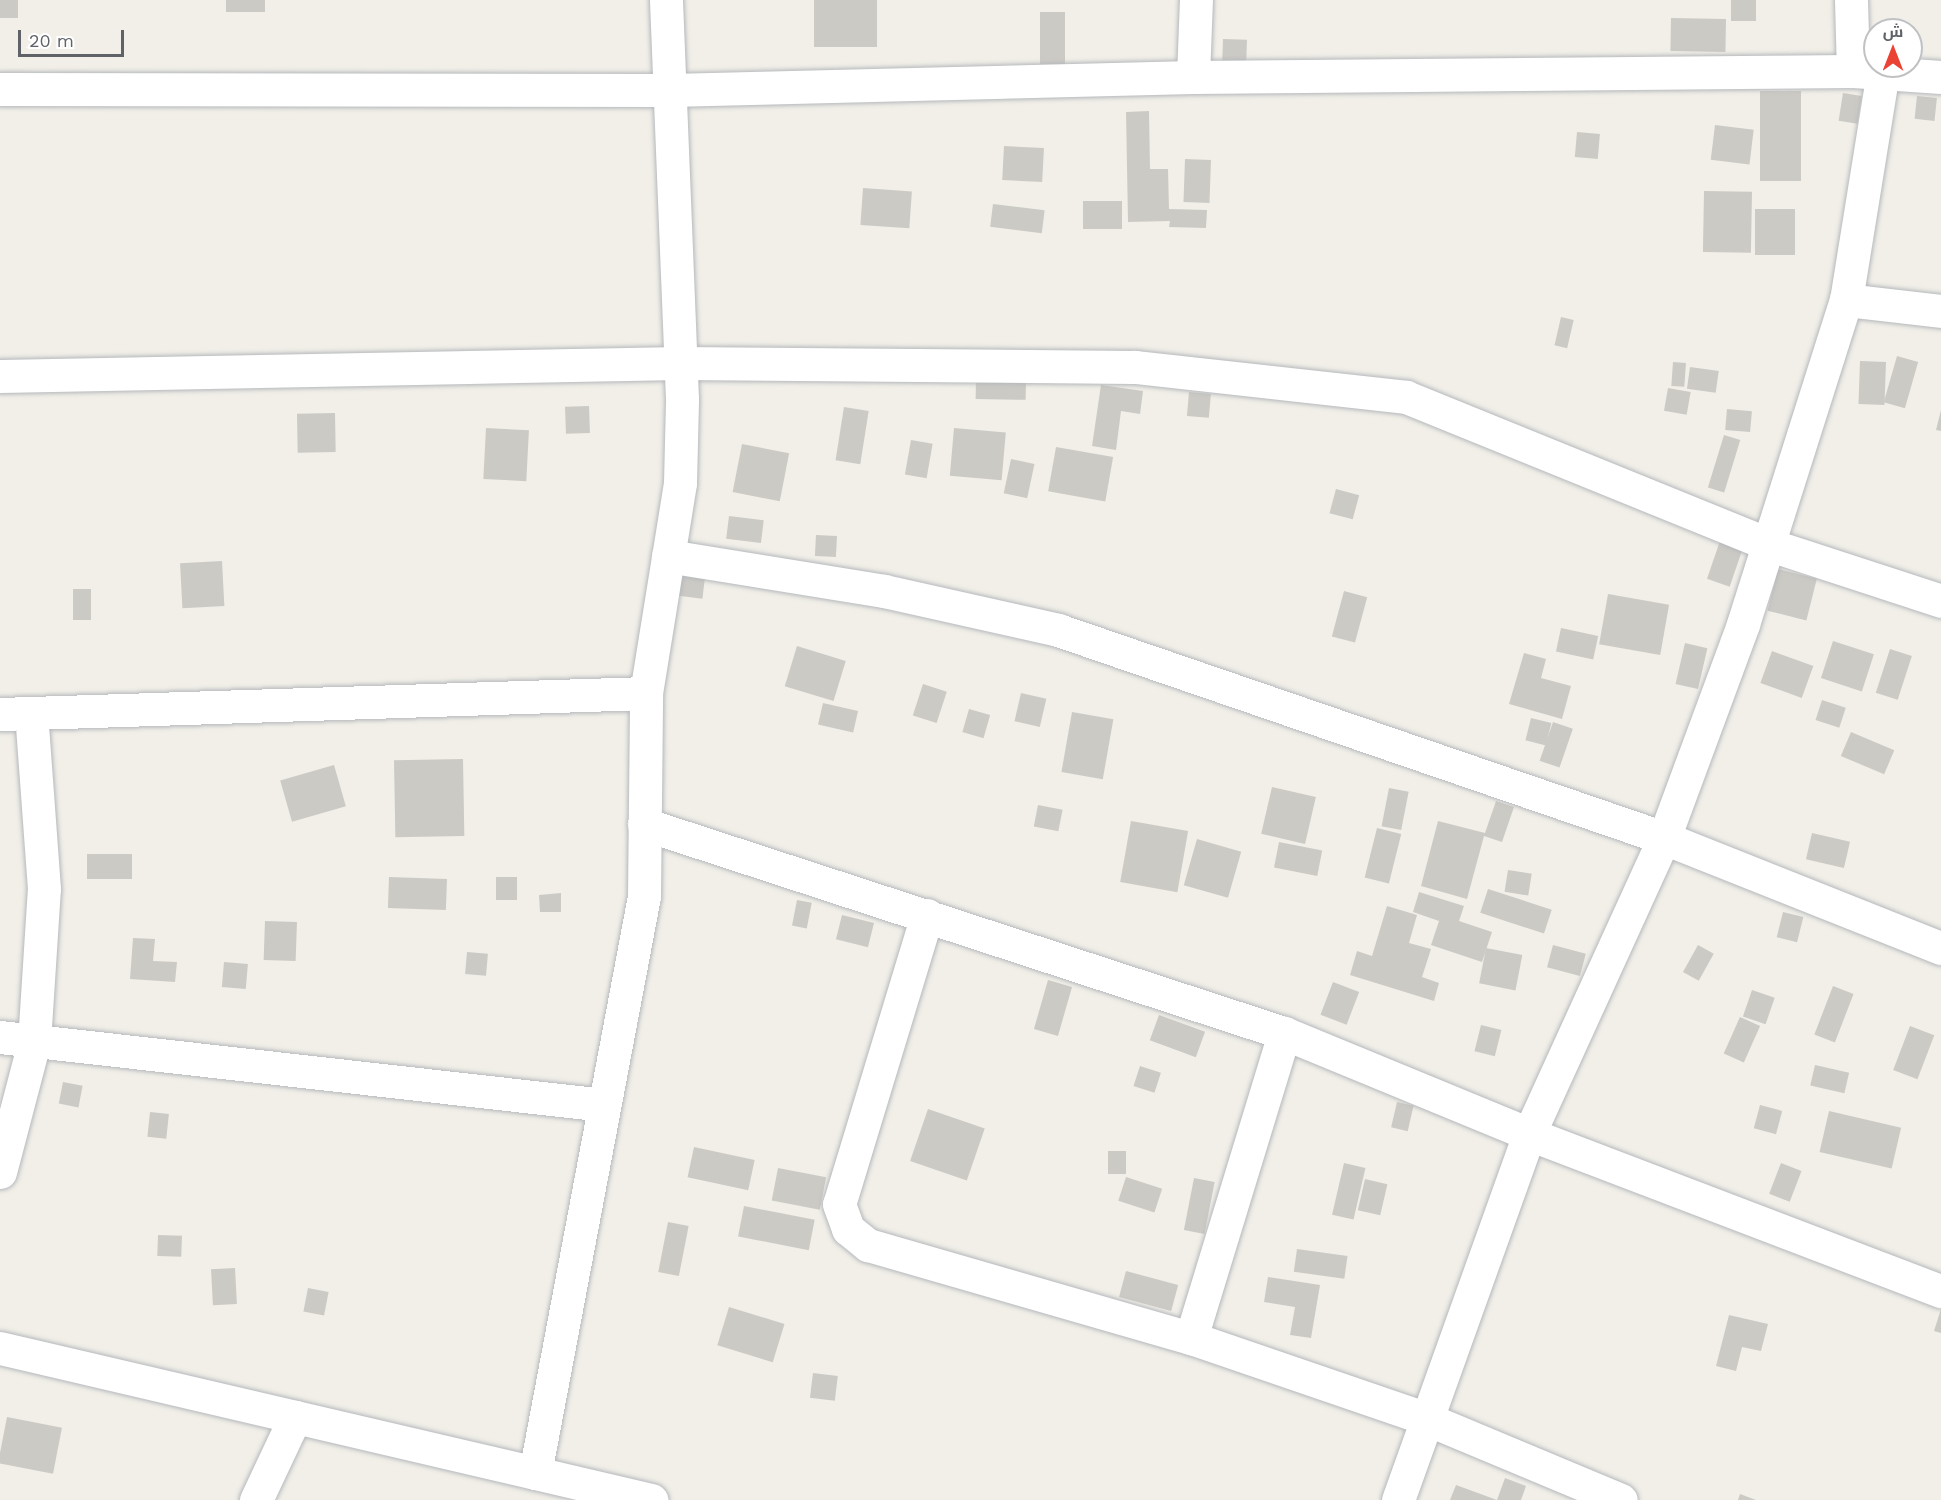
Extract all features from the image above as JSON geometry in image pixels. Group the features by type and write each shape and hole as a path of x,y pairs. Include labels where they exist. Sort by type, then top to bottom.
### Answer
{"street":[{"path":"535,1473 644,896 646,693 680,483 680,363 666,0"},
{"path":"1193,77 1196,0"},
{"path":"1851,0 1863,52"},
{"path":"0,89 670,90 1193,77 1863,74"},
{"path":"1923,76 1941,77"},
{"path":"1398,1500 1529,1134 1664,838 1770,545 1846,300 1868,78"},
{"path":"1846,300 1941,311"},
{"path":"0,376 680,363 1135,367 1406,397 1770,545 1941,601"},
{"path":"668,556 884,591 1058,630 1664,838 1941,948"},
{"path":"0,1172 34,1042 44,889 16,713 646,693"},
{"path":"644,824 1284,1033 1529,1134 1941,1291"},
{"path":"927,915 839,1204 848,1229 868,1245 1191,1338 1427,1419 1621,1500"},
{"path":"1191,1338 1284,1033"},
{"path":"0,1037 604,1105"},
{"path":"0,1348 651,1500"},
{"path":"256,1500 294,1417"}],"building":[{"path":"0,0 18,0 18,18 0,18"},
{"path":"226,0 265,0 265,12 226,12"},
{"path":"814,0 877,0 877,47 814,47"},
{"path":"1731,0 1756,0 1756,21 1731,21"},
{"path":"1040,12 1065,12 1065,64 1040,64"},
{"path":"1671,18 1726,19 1725,52 1670,51"},
{"path":"1223,39 1247,40 1246,65 1222,64"},
{"path":"1760,91 1801,91 1801,181 1760,181"},
{"path":"1843,93 1862,96 1857,124 1839,121"},
{"path":"1917,96 1937,98 1934,121 1915,119"},
{"path":"1149,111 1150,169 1168,169 1169,209 1207,210 1206,228 1169,227 1170,221 1128,222 1126,112"},
{"path":"1715,125 1754,130 1749,164 1711,160"},
{"path":"1577,132 1600,134 1598,159 1575,157"},
{"path":"1004,146 1044,148 1042,182 1002,180"},
{"path":"1185,159 1211,160 1209,203 1183,202"},
{"path":"863,188 912,191 909,228 860,225"},
{"path":"1704,191 1752,192 1751,253 1703,252"},
{"path":"1083,201 1122,201 1122,229 1083,229"},
{"path":"993,204 1045,210 1042,233 990,227"},
{"path":"1755,209 1795,209 1795,255 1755,255"},
{"path":"1561,317 1574,320 1567,348 1554,345"},
{"path":"1897,356 1918,362 1905,408 1884,402"},
{"path":"1860,361 1886,362 1884,405 1858,404"},
{"path":"1673,362 1686,363 1684,387 1671,386"},
{"path":"1690,367 1719,371 1716,393 1687,389"},
{"path":"976,378 1026,379 1026,400 976,399"},
{"path":"1101,385 1143,391 1140,414 1121,411 1116,450 1092,446"},
{"path":"1668,388 1691,392 1687,415 1664,411"},
{"path":"1189,392 1211,394 1209,418 1187,416"},
{"path":"589,406 590,433 566,434 565,407"},
{"path":"844,407 869,411 860,464 836,460"},
{"path":"1727,409 1752,411 1750,432 1725,430"},
{"path":"1941,410 1941,431 1936,430"},
{"path":"335,413 336,452 298,453 297,414"},
{"path":"486,428 529,430 526,481 483,479"},
{"path":"954,428 1006,433 1002,480 950,476"},
{"path":"1724,435 1740,440 1724,493 1708,488"},
{"path":"911,440 933,444 927,478 905,474"},
{"path":"742,444 789,453 780,501 733,492"},
{"path":"1056,447 1113,457 1105,501 1048,491"},
{"path":"1011,459 1034,464 1027,498 1004,493"},
{"path":"1336,489 1359,495 1353,519 1330,513"},
{"path":"729,516 764,520 761,543 726,539"},
{"path":"816,535 837,536 836,557 815,556"},
{"path":"1720,541 1743,549 1730,587 1707,579"},
{"path":"222,561 224,606 182,608 180,563"},
{"path":"1778,569 1817,579 1806,620 1768,611"},
{"path":"681,576 705,579 702,599 679,596"},
{"path":"73,589 91,589 91,620 73,620"},
{"path":"1344,591 1367,597 1355,643 1332,636"},
{"path":"1608,594 1669,605 1660,655 1599,644"},
{"path":"1561,628 1598,636 1593,659 1556,651"},
{"path":"1833,641 1874,654 1862,691 1821,678"},
{"path":"1685,643 1707,648 1698,689 1676,684"},
{"path":"797,646 846,661 833,701 785,686"},
{"path":"1890,649 1912,656 1898,700 1876,693"},
{"path":"1772,651 1813,666 1802,698 1760,683"},
{"path":"1524,653 1546,659 1541,678 1571,686 1562,719 1509,704"},
{"path":"923,684 947,692 937,723 913,715"},
{"path":"1021,693 1046,699 1040,727 1014,721"},
{"path":"1822,700 1846,708 1839,728 1816,720"},
{"path":"823,703 858,711 853,733 818,724"},
{"path":"969,709 990,715 984,738 962,732"},
{"path":"1072,712 1113,719 1103,779 1061,772"},
{"path":"1531,718 1551,723 1546,745 1525,740"},
{"path":"1553,722 1573,729 1560,768 1540,761"},
{"path":"1851,732 1894,750 1884,774 1841,756"},
{"path":"463,759 464,836 395,837 394,760"},
{"path":"334,765 346,806 292,822 280,780"},
{"path":"1272,787 1316,797 1305,844 1261,834"},
{"path":"1389,788 1409,792 1401,830 1382,826"},
{"path":"1496,801 1514,807 1502,842 1484,836 1467,899 1421,886 1438,821 1485,833"},
{"path":"1038,805 1063,810 1058,831 1034,827"},
{"path":"1131,821 1188,831 1177,892 1120,882"},
{"path":"1377,828 1401,834 1389,884 1365,877"},
{"path":"1812,833 1850,842 1844,868 1806,859"},
{"path":"1197,839 1241,852 1228,898 1184,885"},
{"path":"1279,842 1322,850 1317,876 1274,868"},
{"path":"87,854 132,854 132,879 87,879"},
{"path":"1508,870 1532,874 1528,895 1505,892"},
{"path":"389,877 447,879 446,910 388,908"},
{"path":"496,877 517,877 517,900 496,900"},
{"path":"1488,889 1552,910 1544,933 1480,913"},
{"path":"1419,892 1464,906 1459,921 1492,932 1482,962 1431,945 1439,921 1413,912"},
{"path":"561,893 561,912 540,912 539,895"},
{"path":"797,900 812,903 807,928 792,926"},
{"path":"1387,906 1417,915 1409,943 1431,949 1422,977 1439,983 1434,1001 1350,975 1357,951 1372,956"},
{"path":"1783,912 1803,917 1797,942 1777,937"},
{"path":"842,915 874,923 868,947 836,939"},
{"path":"265,921 297,922 296,961 264,960"},
{"path":"133,938 155,939 153,961 177,962 175,982 130,979"},
{"path":"1553,945 1586,954 1580,976 1547,967"},
{"path":"1698,945 1714,954 1699,981 1683,972"},
{"path":"1486,948 1522,955 1515,990 1479,983"},
{"path":"467,952 488,954 486,976 465,974"},
{"path":"224,962 248,964 246,989 222,987"},
{"path":"1048,980 1072,987 1058,1036 1034,1029"},
{"path":"1333,982 1359,992 1347,1025 1320,1015"},
{"path":"1833,986 1854,994 1835,1042 1814,1035"},
{"path":"1752,990 1775,998 1766,1024 1743,1016"},
{"path":"1159,1015 1205,1032 1196,1057 1150,1040"},
{"path":"1740,1017 1760,1026 1744,1062 1724,1054"},
{"path":"1481,1025 1501,1030 1495,1056 1474,1051"},
{"path":"1910,1026 1934,1035 1917,1079 1893,1070"},
{"path":"1815,1065 1849,1073 1844,1093 1810,1085"},
{"path":"1140,1066 1161,1073 1154,1093 1134,1086"},
{"path":"63,1082 83,1086 78,1107 59,1104"},
{"path":"1397,1102 1414,1106 1408,1131 1391,1127"},
{"path":"1760,1105 1782,1111 1776,1134 1754,1128"},
{"path":"928,1109 985,1129 967,1181 910,1161"},
{"path":"1829,1111 1901,1128 1892,1169 1820,1152"},
{"path":"150,1112 169,1114 166,1139 147,1137"},
{"path":"694,1147 755,1160 748,1190 688,1177"},
{"path":"1108,1151 1126,1151 1126,1174 1108,1174"},
{"path":"1344,1163 1365,1168 1354,1220 1332,1215"},
{"path":"1781,1163 1802,1171 1790,1202 1769,1194"},
{"path":"778,1168 826,1177 820,1210 772,1200"},
{"path":"1126,1177 1162,1189 1154,1213 1118,1201"},
{"path":"1194,1178 1215,1182 1205,1234 1184,1230"},
{"path":"1365,1179 1387,1184 1380,1215 1358,1210"},
{"path":"744,1206 815,1220 809,1250 738,1236"},
{"path":"668,1222 689,1226 679,1276 658,1272"},
{"path":"158,1235 182,1236 181,1257 157,1256"},
{"path":"1297,1249 1348,1256 1344,1279 1294,1272"},
{"path":"235,1268 237,1304 213,1305 211,1269"},
{"path":"1126,1271 1178,1285 1171,1311 1119,1297"},
{"path":"1268,1277 1320,1285 1311,1338 1290,1335 1295,1307 1264,1302"},
{"path":"308,1288 329,1292 324,1316 303,1312"},
{"path":"729,1307 784,1324 773,1362 717,1345"},
{"path":"1941,1309 1941,1333 1934,1331"},
{"path":"1729,1315 1768,1324 1761,1351 1742,1347 1736,1371 1716,1366"},
{"path":"813,1373 838,1376 835,1401 810,1398"},
{"path":"7,1417 62,1428 53,1474 0,1464"},
{"path":"1505,1478 1526,1486 1521,1500 1497,1500"},
{"path":"1456,1485 1497,1500 1450,1500"},
{"path":"1740,1494 1756,1500 1738,1500"}]}
